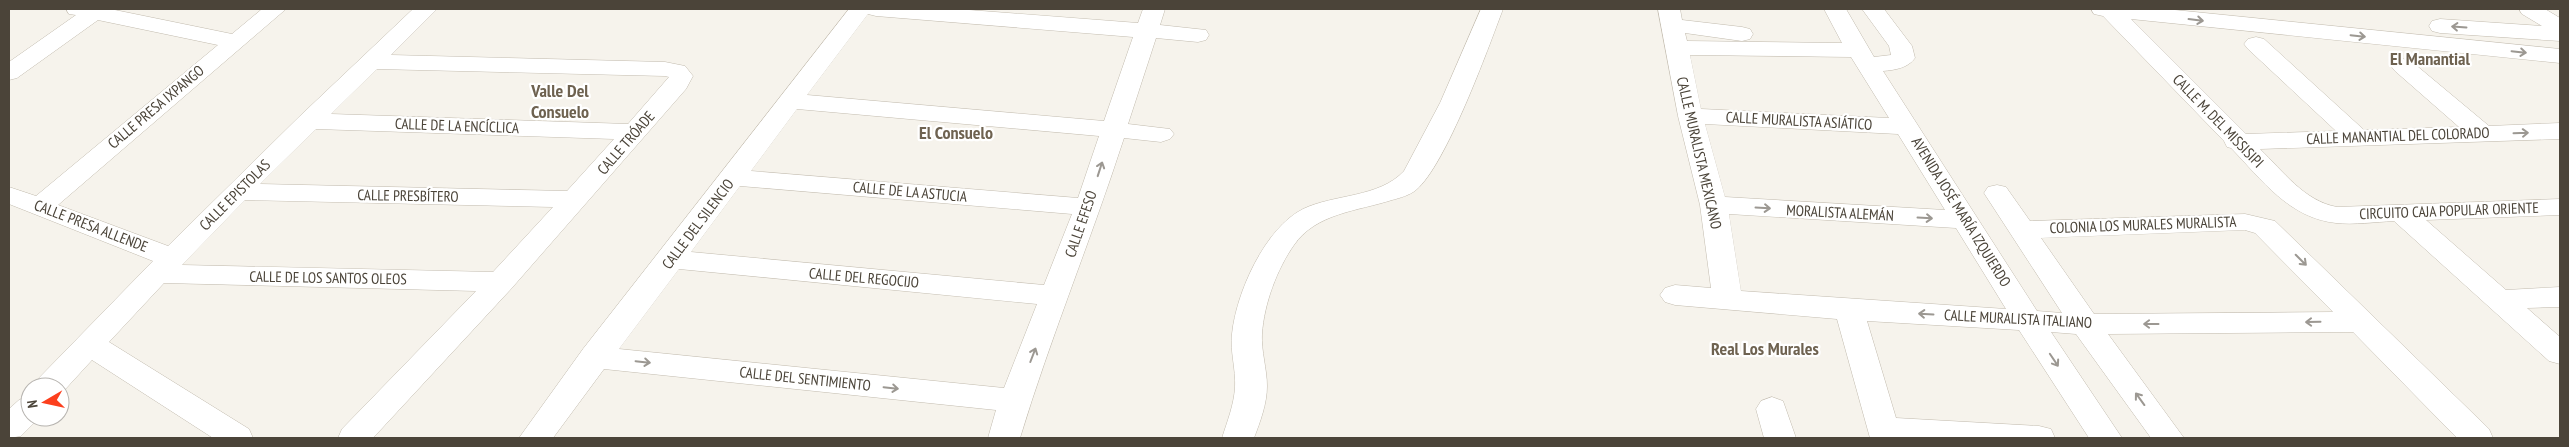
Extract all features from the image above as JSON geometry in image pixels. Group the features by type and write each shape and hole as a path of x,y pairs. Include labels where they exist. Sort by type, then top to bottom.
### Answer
{"street":[{"name":"CALLE PRESA IXPANGO","path":"39,206 234,41 275,9"},
{"name":"CALLE EPISTOLAS","path":"58,377 164,266 309,121 426,9"},
{"name":"CALLE DEL SILENCIO","path":"535,438 594,357 672,259 860,9"},
{"path":"876,9 1151,19 1198,35"},
{"path":"1238,438 1247,413 1251,388 1247,335 1252,307 1262,280 1286,236 1309,217 1335,206 1383,194 1408,184 1420,171 1459,87 1492,9"},
{"name":"AVENIDA JOSÉ MARÍA IZQUIERDO","path":"1835,9 1863,58 2027,319 2106,438"},
{"path":"1672,27 1777,51 1809,49 1892,63 1903,58 1900,46 1873,9"},
{"path":"2256,9 2415,24 2560,34"},
{"path":"2530,9 2560,27"},
{"path":"9,73 90,10 234,41"},
{"path":"2102,10 2560,56"},
{"name":"CALLE M. DEL MISSISIPI","path":"2102,10 2294,198 2320,212 2337,215"},
{"name":"CALLE EFESO","path":"1004,438 1015,400 1056,296 1088,207 1112,130 1151,19"},
{"name":"CALLE MURALISTA MEXICANO","path":"1672,27 1690,116 1714,205 1727,298"},
{"path":"2256,44 2356,136"},
{"name":"CALLE TRÓADE","path":"354,438 501,282 576,199 677,84 681,76 678,71 665,69 370,62"},
{"path":"2403,66 2483,134"},
{"path":"789,101 1160,134"},
{"name":"CALLE MURALISTA ASIÁTICO","path":"1690,116 1908,127"},
{"name":"CALLE DE LA ENCÍCLICA","path":"309,121 636,132"},
{"name":"CALLE MANANTIAL DEL COLORADO","path":"2236,142 2356,136 2560,131"},
{"name":"CALLE DE LA ASTUCIA","path":"732,177 1088,207"},
{"name":"CALLE PRESBÍTERO","path":"239,192 576,199"},
{"path":"1997,193 2085,324 2168,438"},
{"name":"CALLE PRESA ALLENDE","path":"9,195 39,206 164,266"},
{"name":"MORALISTA ALEMÁN","path":"1714,205 1966,220"},
{"name":"CIRCUITO CAJA POPULAR ORIENTE","path":"2337,215 2560,207"},
{"path":"2401,213 2560,354"},
{"name":"COLONIA LOS MURALES MURALISTA","path":"2021,230 2245,222 2265,227 2362,322"},
{"name":"CALLE DEL REGOCIJO","path":"672,259 1056,296"},
{"name":"CALLE DE LOS SANTOS OLEOS","path":"164,266 501,282"},
{"name":"CALLE MURALISTA ITALIANO","path":"1675,295 1849,310 2027,319 2085,324 2362,322"},
{"path":"2500,300 2560,297"},
{"path":"1849,310 1885,434 2039,438"},
{"path":"2362,322 2477,438"},
{"path":"89,344 219,435"},
{"name":"CALLE DEL SENTIMIENTO","path":"594,357 1015,400"},
{"path":"9,428 20,418"}],"district":[{"name":"El Manantial","path":"2430,59"},
{"name":"Valle Del Consuelo","path":"560,101"},
{"name":"El Consuelo","path":"956,133"},
{"name":"Real Los Murales","path":"1765,349"}]}
